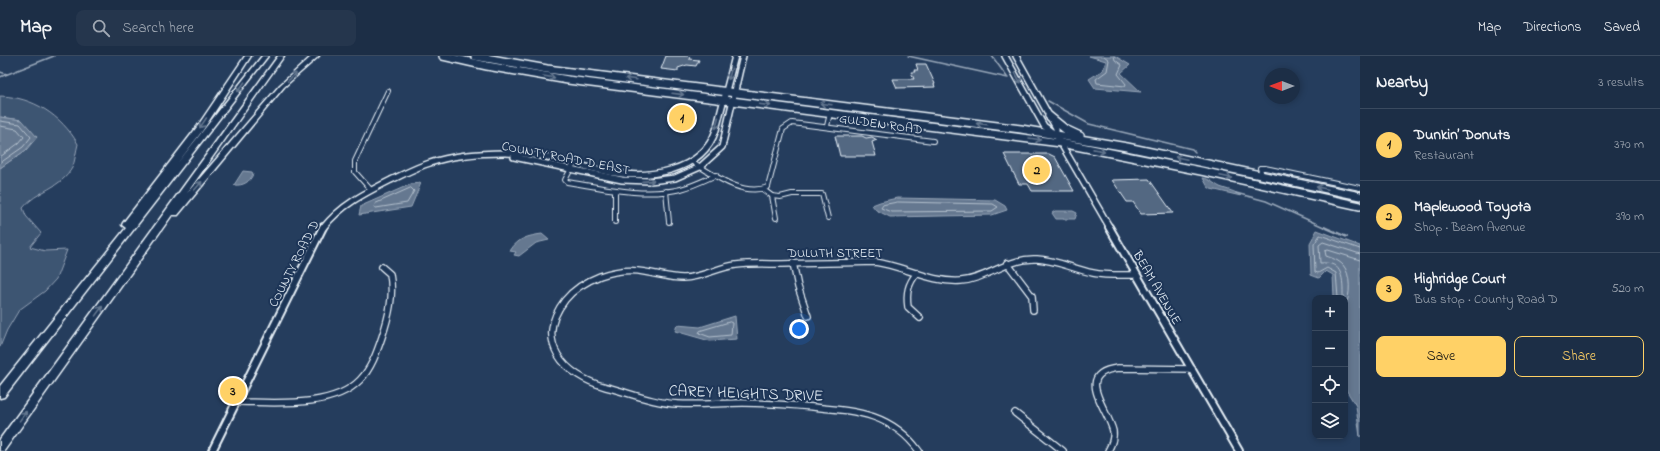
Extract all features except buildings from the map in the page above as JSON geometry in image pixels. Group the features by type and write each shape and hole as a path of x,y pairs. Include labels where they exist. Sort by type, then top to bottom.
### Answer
{"highway":[{"path":"0,394 200,128 248,56"},
{"path":"20,368 265,56"},
{"path":"0,448 281,56"},
{"path":"153,236 176,212 282,86 316,56"}],"main road":[{"path":"443,56 545,76 1061,143 1201,171 1360,206"},
{"path":"476,56 547,69 736,92 1091,140 1360,196"},
{"path":"1049,116 1065,129 1091,140"}],"street":[{"name":"COUNTY ROAD D EAST","path":"486,154 521,158 608,173 631,175 666,171 691,161 708,146 715,133 735,56"},
{"name":"COUNTY ROAD D EAST","path":"572,167 620,180 642,181 678,176 700,166 713,157 722,147 734,101 743,56"},
{"name":"BEAM AVENUE","path":"1005,56 1044,126 1056,135 1061,143 1240,451"},
{"name":"BEAM AVENUE","path":"1016,56 1056,128 1056,135"},
{"path":"371,190 355,172 355,161 388,91"},
{"name":"GULDEN ROAD","path":"826,126 830,113"},
{"name":"GULDEN ROAD","path":"764,190 768,187 786,125 799,123 933,141"},
{"name":"COUNTY ROAD D","path":"212,451 321,230 330,217 342,206 371,190 435,162 459,156 486,154"},
{"path":"691,161 746,190 764,190 772,196 822,194 828,218"},
{"path":"572,167 565,180 567,182 639,192 682,189 716,175"},
{"path":"1262,175 1260,168 1265,168 1360,188"},
{"path":"615,222 616,190"},
{"path":"666,191 669,222"},
{"path":"772,196 776,218"},
{"name":"DULUTH STREET","path":"552,326 559,307 571,292 588,281 605,275 635,271 675,278 686,278 696,277 735,264 886,263 904,267 917,273 942,280 966,280 978,278 1007,263 1019,260 1042,260 1102,274 1136,274"},
{"path":"793,263 798,287 808,316"},
{"path":"1007,263 1032,296 1033,310"},
{"path":"236,402 309,401 330,397 356,384 369,367 381,339 390,309 393,286 390,274 382,267"},
{"path":"917,273 908,284 906,296 908,307 920,318"},
{"name":"CAREY HEIGHTS DRIVE","path":"552,326 553,346 560,360 567,368 585,381 652,401 667,403 756,403 860,412 877,417 892,425 910,440 919,451"},
{"path":"1108,451 1112,445 1114,432 1096,392 1096,380 1099,376 1104,372 1117,368 1192,369"},
{"path":"1015,413 1063,451"}],"shaded area":[{"path":"0,96 12,97 35,104 55,116 78,144 73,166 68,175 55,185 34,197 23,208 26,216 41,233 30,247 45,251 67,250 56,279 45,291 19,310 7,330 0,347 0,168 26,150 22,120 0,117"}],"water":[{"path":"1089,56 1115,56 1130,65 1121,73 1141,92 1095,88 1089,79 1103,70 1106,61"},
{"path":"0,117 22,120 37,137 26,150 0,168"},
{"path":"243,171 252,172 252,177 243,184 234,185"},
{"path":"1203,178 1241,196 1211,189 1208,187"},
{"path":"421,183 411,207 359,215 361,206 411,184"},
{"path":"897,198 995,200 1005,206 1007,210 992,215 890,217 876,210 872,205"},
{"path":"1055,211 1073,211 1077,213 1075,219 1056,219 1052,213"},
{"path":"1317,230 1360,246 1360,437 1356,406 1348,393 1348,295 1334,295 1333,275 1326,271 1319,278 1311,275 1310,243"},
{"path":"542,234 549,240 536,243 519,256 514,255 516,252 510,251 520,240"},
{"path":"735,316 737,339 710,341 675,331 677,325 700,327"}],"waterway":[{"path":"0,77 54,56"},
{"path":"908,56 1008,78"},
{"path":"992,56 1007,77"},
{"path":"0,72 7,74"},
{"path":"1048,101 1089,124 1192,149 1195,152"},
{"path":"1236,193 1266,201 1326,228"},
{"path":"1324,227 1347,237"}],"place":[{"name":"Dunkin’ Donuts","path":"682,118"},
{"name":"Maplewood Toyota","path":"1037,170"},
{"name":"Highridge Court","path":"233,391"}]}
